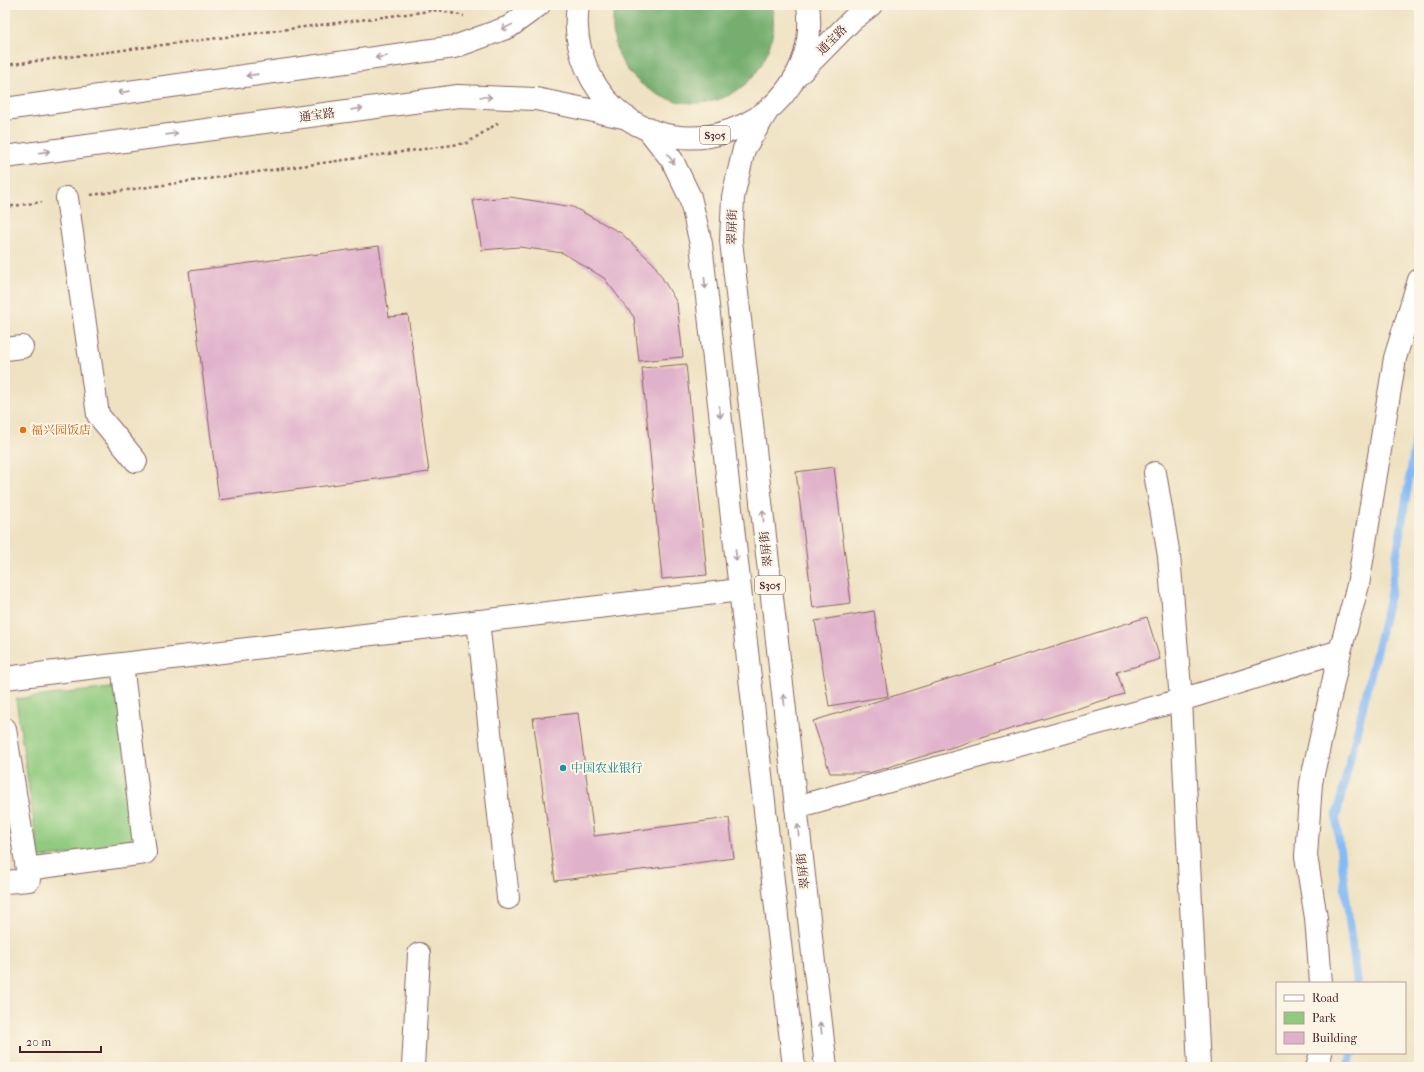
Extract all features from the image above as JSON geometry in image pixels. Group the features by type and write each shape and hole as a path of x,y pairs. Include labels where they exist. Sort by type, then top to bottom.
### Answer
{"street":[{"path":"5,109 454,47 509,27 539,5"},
{"name":"S305","path":"578,5 576,28 580,49 587,70 611,105 628,118 647,128 667,135 689,138 710,136 731,131 751,122 768,110 783,95 796,77 804,57 809,36 808,5"},
{"name":"通宝路","path":"796,77 852,20 871,5"},
{"name":"通宝路","path":"5,157 458,96 536,99 628,118"},
{"name":"翠屏街","path":"768,110 744,149 733,197 731,241 826,1067"},
{"name":"S305","path":"647,128 672,160 690,196 701,244 794,1067"},
{"path":"67,198 98,415 136,461"},
{"path":"1321,982 1316,918 1306,856 1311,783 1340,651 1358,585 1395,358 1419,280"},
{"path":"1155,473 1169,556 1181,700 1200,1067"},
{"path":"5,678 740,590"},
{"path":"478,621 508,898"},
{"path":"796,807 1181,700 1340,651"},
{"path":"27,869 145,853 122,664"},
{"path":"5,728 28,880 5,882"},
{"path":"413,1067 419,954"},
{"path":"1316,1067 1321,1054"}],"path":[{"path":"5,64 438,10 466,17"},
{"path":"5,207 466,143 505,119"}],"green space":[{"path":"614,5 772,5 773,24 771,42 765,59 755,74 743,86 728,96 711,101 692,103 665,98 641,84 631,75 623,64 617,51 614,38"},
{"path":"119,687 136,846 39,858 16,699"}],"building":[{"path":"510,197 573,207 621,233 654,264 677,303 683,357 639,361 634,317 604,278 563,253 519,247 482,250 473,200"},
{"path":"379,246 389,317 408,315 429,472 219,500 189,271"},
{"path":"686,364 707,575 662,579 642,368"},
{"path":"834,467 851,603 813,608 796,472"},
{"path":"874,611 888,696 829,706 815,621"},
{"path":"1147,617 1160,659 1117,672 1124,694 869,773 830,773 813,721"},
{"name":"中国农业银行","path":"578,713 594,836 729,818 734,858 555,881 533,718"}],"waterway":[{"path":"1357,982 1336,818 1390,595 1419,420"},
{"path":"1346,1067 1352,1054"}],"place":[{"name":"福兴园饭店","path":"23,430"},
{"name":"中国农业银行","path":"563,768"}]}
